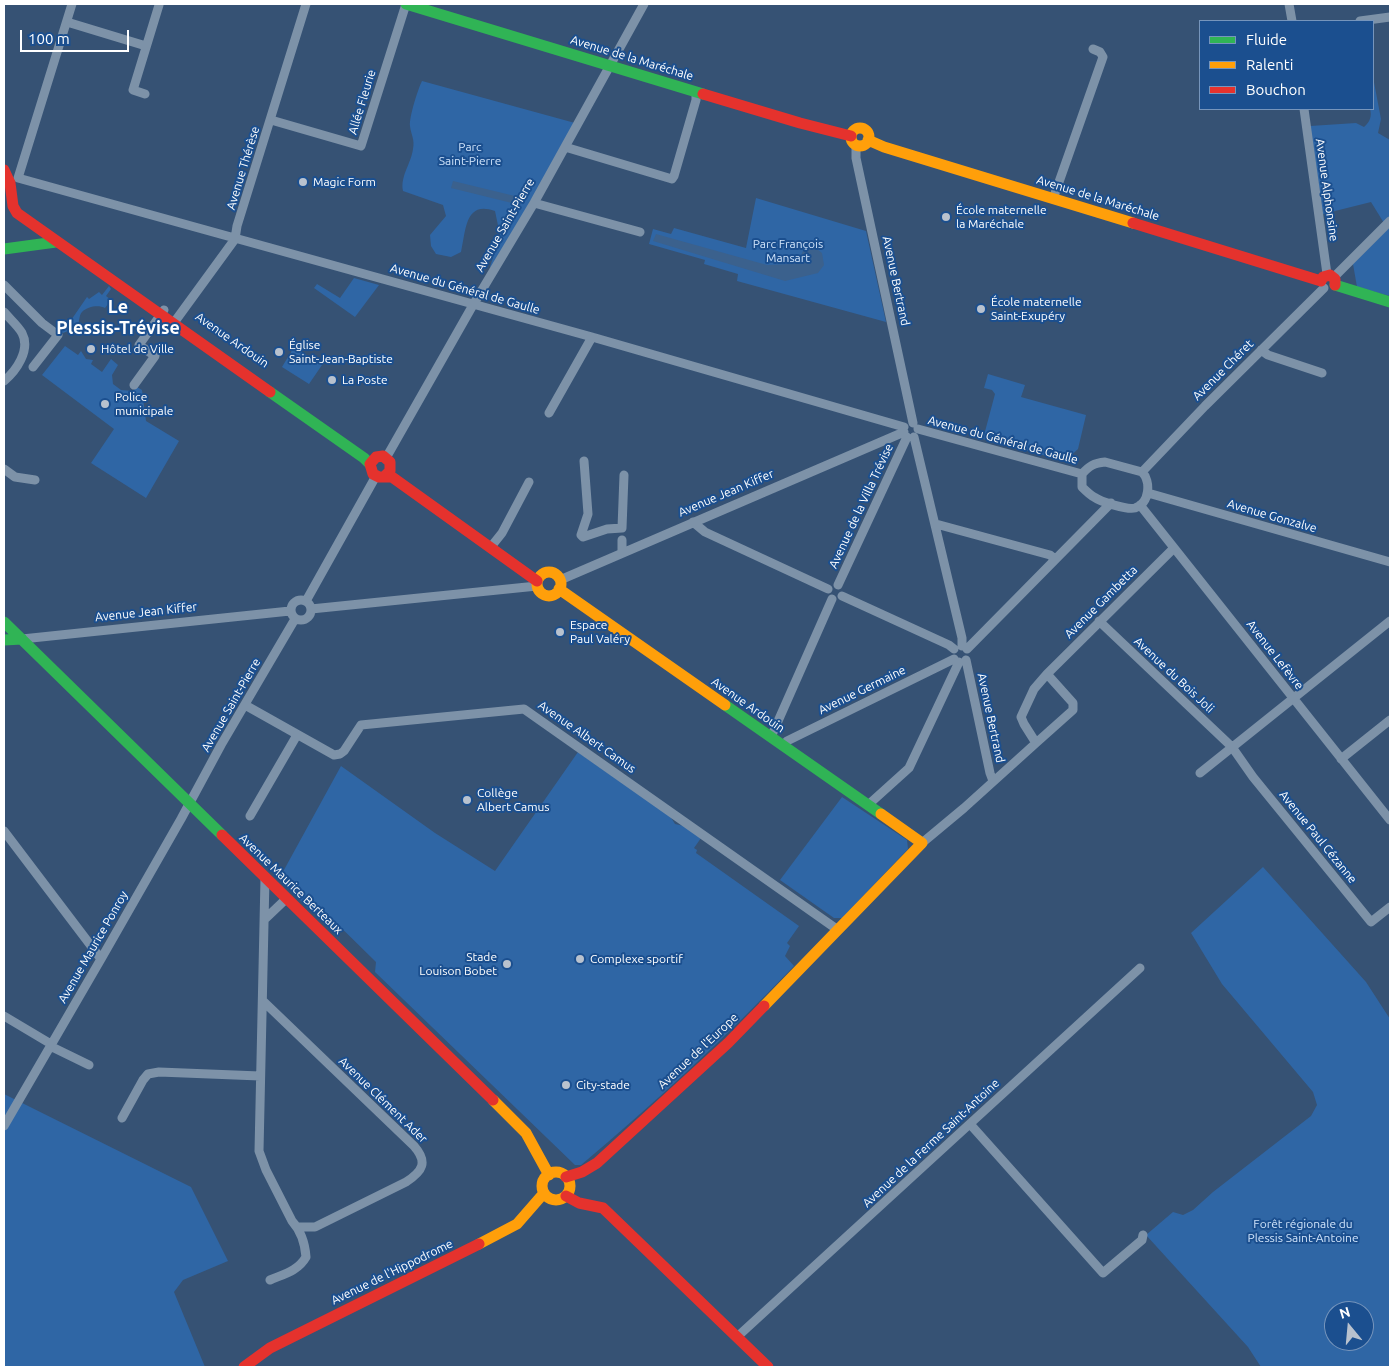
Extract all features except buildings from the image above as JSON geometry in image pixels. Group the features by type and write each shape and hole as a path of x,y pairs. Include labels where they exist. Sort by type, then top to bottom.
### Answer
{"street":[{"path":"12,192 72,4"},
{"name":"Avenue Thérèse","path":"175,321 235,239 237,226 306,4"},
{"name":"Allée Fleurie","path":"271,120 362,146 406,4"},
{"name":"Avenue de la Maréchale","path":"406,4 800,123 853,141"},
{"name":"Avenue Saint-Pierre","path":"308,605 381,467 473,305 534,203 644,4"},
{"path":"1289,4 1292,20"},
{"path":"145,94 133,90 159,5"},
{"path":"1368,20 1390,17"},
{"path":"67,22 146,46"},
{"path":"1053,199 1103,57 1100,52 1093,49"},
{"path":"565,147 672,179 696,100 696,92"},
{"name":"Avenue Alphonsine","path":"1304,110 1328,281"},
{"path":"862,128 868,132 868,140 862,146 853,141 854,130 862,128"},
{"name":"Avenue de la Maréchale","path":"868,140 884,147 1328,281 1390,302"},
{"name":"Avenue Bertrand","path":"853,141 910,431 936,524 962,638 961,648"},
{"name":"Avenue Ardouin","path":"5,172 18,178"},
{"name":"Avenue Ardouin","path":"5,172 10,182 13,206 17,213 56,242 175,321 364,458 398,475 494,543 539,581"},
{"name":"Avenue du Général de Gaulle","path":"18,178 592,337 910,431 1082,474"},
{"path":"534,203 640,232"},
{"name":"Avenue Chéret","path":"1142,472 1204,406 1328,281 1390,222"},
{"path":"22,246 45,232"},
{"name":"Avenue Ardouin","path":"45,232 60,237 69,243 162,312"},
{"path":"4,249 56,242"},
{"path":"4,285 42,323 58,335 33,367"},
{"path":"4,312 23,334 25,344 24,355 4,381"},
{"path":"134,385 155,356 139,345 162,312"},
{"path":"550,413 592,337"},
{"path":"1261,350 1322,373"},
{"name":"Avenue Jean Kiffer","path":"560,584 622,553 692,522 910,431"},
{"name":"Avenue de la Villa Trévise","path":"838,585 910,431"},
{"path":"584,460 588,514 581,535 584,537 607,529 622,528 624,475"},
{"path":"1106,462 1142,472 1146,476 1148,483 1148,493 1140,505 1134,508 1111,503 1092,496 1082,487 1082,474 1095,463 1106,462"},
{"name":"Avenue Ardouin","path":"381,467 392,477 539,581"},
{"path":"4,469 14,477 35,480"},
{"path":"494,543 502,533 529,482"},
{"name":"Avenue Gonzalve","path":"1148,493 1390,562"},
{"path":"960,661 952,654 961,648 1056,559 1111,503"},
{"name":"Avenue Lefèvre","path":"1140,505 1390,820"},
{"path":"692,522 705,532 828,590"},
{"path":"936,524 1050,555 1056,559"},
{"path":"622,540 622,553"},
{"name":"Avenue Gambetta","path":"1036,743 1021,717 1034,689 1099,621 1174,548"},
{"path":"308,605 309,616 306,620 293,615 292,605 299,600 308,605 539,581 552,572 560,584 555,594 548,596 541,593 539,581"},
{"name":"Avenue Ardouin","path":"560,584 770,737 922,843"},
{"path":"832,599 829,597 828,590 830,586 838,585 841,588 842,596"},
{"path":"842,596 961,648 968,654 960,661 909,768 868,805"},
{"path":"832,599 839,599 842,596"},
{"path":"770,737 832,599"},
{"name":"Avenue Saint-Pierre","path":"189,804 221,745 246,705 293,615"},
{"name":"Avenue Jean Kiffer","path":"4,640 293,615"},
{"name":"Avenue du Bois Joli","path":"1099,621 1232,748"},
{"path":"1200,773 1390,621"},
{"name":"Avenue Maurice Berteaux","path":"4,622 526,1133 549,1175"},
{"name":"Avenue Bertrand","path":"960,661 990,774 994,781"},
{"name":"Avenue Germaine","path":"783,746 787,741 960,661"},
{"path":"922,843 1073,710 1073,703 1047,674"},
{"name":"Avenue Albert Camus","path":"246,705 334,755 340,754 360,725 524,708 838,930"},
{"path":"1341,759 1390,720"},
{"path":"250,816 297,735"},
{"name":"Avenue Paul Cézanne","path":"1232,748 1371,922 1390,907"},
{"name":"Avenue Maurice Ponroy","path":"4,1126 189,804"},
{"path":"4,831 101,959"},
{"name":"Avenue de l'Europe","path":"566,1177 582,1172 597,1163 724,1048 922,843"},
{"path":"265,878 259,1144 261,1157 292,1221 297,1227 305,1248 306,1257 302,1265 270,1280"},
{"path":"265,919 286,899"},
{"name":"Avenue de la Ferme Saint-Antoine","path":"737,1337 1140,968"},
{"name":"Avenue Clément Ader","path":"263,1001 414,1146 421,1155 421,1168 417,1175 406,1182 315,1227 297,1227"},
{"path":"4,1016 88,1065"},
{"path":"122,1118 142,1080 148,1074 159,1072 260,1076"},
{"path":"970,1124 1103,1273 1142,1240 1143,1235"},
{"path":"560,1173 566,1177 570,1188 566,1196 555,1200 550,1199 544,1193 543,1181 549,1175 560,1173"},
{"name":"Avenue de l'Hippodrome","path":"244,1367 270,1348 517,1224 533,1208 544,1193"},
{"path":"566,1196 579,1203 603,1208 768,1367"}],"green space":[{"name":"Parc Saint-Pierre","path":"422,81 575,123 494,269 490,267 500,235 495,211 485,209 472,213 466,226 461,252 451,257 436,254 431,246 430,235 446,216 443,205 403,191 404,175 413,146 410,126 411,116"},
{"path":"1374,82 1381,119 1378,133 1390,140 1390,217 1384,223 1371,202 1323,214 1310,126 1356,123 1364,127 1368,123 1370,110 1374,110"},
{"name":"Parc François Mansart","path":"756,198 866,231 886,322 737,281 738,274 704,264 705,260 649,244 653,229 671,234 674,228 746,248"},
{"path":"1390,227 1390,296 1357,287 1353,264"},
{"path":"354,278 379,285 355,317 314,288 317,284 340,298"},
{"path":"109,286 111,289 106,296 111,300 105,308 97,306 87,308 81,313 78,327 63,333 57,329 67,326 87,297 89,299 99,292 102,295"},
{"path":"65,346 78,355 81,351 86,359 93,360 91,364 102,372 111,359 118,365 112,375 113,384 121,390 133,391 137,387 142,390 146,421 179,441 146,498 91,463 114,429 42,375"},
{"path":"294,347 322,365 309,384 282,367"},
{"path":"988,374 1025,385 1021,397 1086,415 1078,449 1065,461 983,439 995,394 992,390 984,388"},
{"name":"Complexe sportif","path":"578,752 670,816 675,824 684,826 701,838 694,848 697,850 696,853 799,926 787,943 790,946 785,956 794,966 743,1018 636,1118 581,1165 575,1165 375,972 376,962 320,907 310,910 279,879 341,766 435,833 495,871"},
{"path":"842,797 907,840 908,849 842,918 834,918 780,880"},
{"name":"Forêt régionale du Plessis Saint-Antoine","path":"1263,867 1366,982 1390,1019 1390,1367 1261,1367 1248,1347 1146,1235 1173,1212 1183,1215 1193,1210 1213,1192 1311,1116 1317,1105 1313,1092 1222,984 1191,933"},
{"path":"4,1094 191,1187 228,1261 183,1280 174,1292 205,1367 4,1367"}],"shaded area":[{"path":"453,181 523,198 520,205 451,188"},
{"path":"656,234 767,265 790,264 799,260 804,249 817,249 822,253 824,265 818,273 785,281 653,241"}],"traffic: fast":[{"path":"406,4 703,94"},
{"path":"4,249 56,242"},
{"path":"1335,285 1390,302"},
{"path":"270,392 370,464"},
{"path":"4,622 222,835"},
{"path":"4,640 22,639"},
{"path":"725,705 881,814"}],"traffic: slow":[{"path":"860,128 868,133 869,137 864,145 860,146 852,141 851,137 856,129 860,128"},
{"path":"868,140 884,147 1133,223"},
{"path":"549,572 557,576 561,584 557,592 549,596 541,592 537,584 541,576 549,572"},
{"path":"559,589 725,705"},
{"path":"764,1006 922,843 881,814"},
{"path":"493,1100 526,1133 549,1175"},
{"path":"556,1172 566,1176 570,1186 566,1196 556,1200 546,1196 542,1186 546,1176 556,1172"},
{"path":"479,1244 517,1224 544,1193"}],"traffic: jam":[{"path":"703,94 851,136"},
{"path":"4,170 10,183 13,206 17,213 270,392"},
{"path":"1133,223 1321,281"},
{"path":"1321,281 1323,277 1330,275 1335,279 1335,285"},
{"path":"385,476 390,471 390,462 383,456 376,457 370,464 373,474 379,477 392,477 537,581"},
{"path":"222,835 493,1100"},
{"path":"566,1177 582,1172 597,1163 728,1043 764,1006"},
{"path":"566,1196 579,1203 603,1208 768,1367"},
{"path":"244,1367 270,1348 479,1244"}],"place":[{"name":"Magic Form","path":"303,182"},
{"name":"École maternelle la Maréchale","path":"946,217"},
{"name":"École maternelle Saint-Exupéry","path":"981,309"},
{"name":"Hôtel de Ville","path":"91,349"},
{"name":"Église Saint-Jean-Baptiste","path":"279,352"},
{"name":"La Poste","path":"332,380"},
{"name":"Police municipale","path":"105,404"},
{"name":"Espace Paul Valéry","path":"560,632"},
{"name":"Collège Albert Camus","path":"467,800"},
{"name":"Complexe sportif","path":"580,959"},
{"name":"Stade Louison Bobet","path":"507,964"},
{"name":"City-stade","path":"566,1085"}],"district":[{"name":"Le Plessis-Trévise","path":"118,317"}]}
